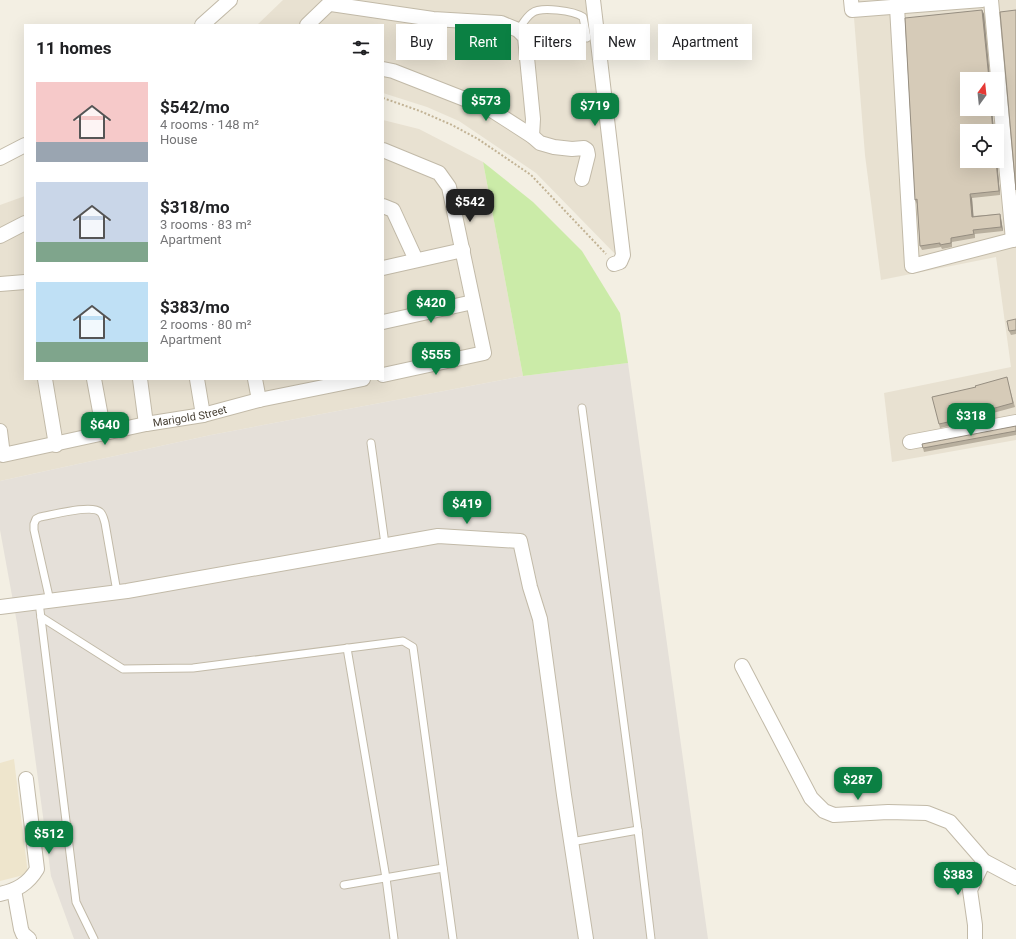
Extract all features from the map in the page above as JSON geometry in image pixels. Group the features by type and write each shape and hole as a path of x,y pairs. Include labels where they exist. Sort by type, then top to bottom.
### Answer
{"street":[{"path":"211,22 230,0"},
{"path":"593,0 623,255 620,262 614,264"},
{"path":"851,0 852,10 982,0"},
{"path":"897,7 912,266 1014,240 991,0"},
{"path":"308,24 332,2 433,19 500,22 518,30 525,37 533,119 532,136"},
{"path":"384,68 490,109 532,136 540,143 554,147 572,149 584,148 587,150 588,155 582,179"},
{"path":"0,158 24,146"},
{"path":"384,150 439,173 449,187 484,353 384,375"},
{"path":"384,206 394,210 416,260"},
{"path":"0,236 24,224"},
{"path":"384,268 463,250"},
{"path":"0,284 24,282"},
{"path":"384,322 473,302"},
{"path":"45,380 56,445"},
{"path":"94,380 104,433"},
{"path":"140,380 146,424"},
{"path":"197,380 203,415"},
{"path":"255,380 259,400"},
{"name":"Marigold Street","path":"0,431 3,455 56,445 146,424 203,415 308,385 355,380"},
{"path":"910,442 1016,422"},
{"path":"0,607 117,592 385,544 438,536 520,541 530,587 540,619 586,939"},
{"path":"742,666 811,798 824,810 834,816 888,812 927,813 950,822 984,861 1016,878"},
{"path":"26,779 37,869 32,879 7,892 23,934 29,939"},
{"path":"975,939 975,924 970,890 984,861"}],"lane":[{"path":"518,30 532,12 542,10 576,13 583,17 587,38"},
{"path":"582,408 651,939"},
{"path":"371,443 385,544"},
{"path":"94,939 76,902 41,617 45,601 34,530 36,519 86,509 96,509 101,513 105,523 117,592"},
{"path":"41,617 123,669 193,668 403,641 413,647 452,939"},
{"path":"347,648 386,878 394,939"},
{"path":"571,842 638,830"},
{"path":"344,885 443,868"}],"path":[{"path":"384,98 420,111 452,125 478,139 531,175 589,235 614,264"}],"shaded area":[{"path":"283,0 585,0 618,257 536,173 459,121 427,107 384,93 384,24 258,24"},
{"path":"855,0 1016,0 1016,440 892,462 884,393 1011,367 996,257 881,280 865,155 854,18"},
{"path":"384,120 419,129 483,162 523,376 211,435 0,481 0,205 24,196 24,380 384,380"},
{"path":"628,363 708,939 74,939 51,876 17,623 0,530 0,481 211,435 523,376"},
{"path":"14,759 28,874 0,881 0,763"}],"green space":[{"path":"483,162 533,202 582,251 620,313 628,363 523,376"}],"building":[{"path":"982,10 988,72 960,72 960,116 992,116 992,124 960,124 960,168 997,168 999,191 970,194 972,217 1000,214 1001,227 973,230 974,234 951,238 951,243 920,246 917,199 915,200 905,18"},
{"path":"1016,10 1016,190 1000,12"},
{"path":"1016,319 1016,330 1009,331 1007,321"},
{"path":"1007,377 1013,403 939,424 932,397 976,387 975,386"},
{"path":"1016,426 1016,431 923,448 922,444"}]}
